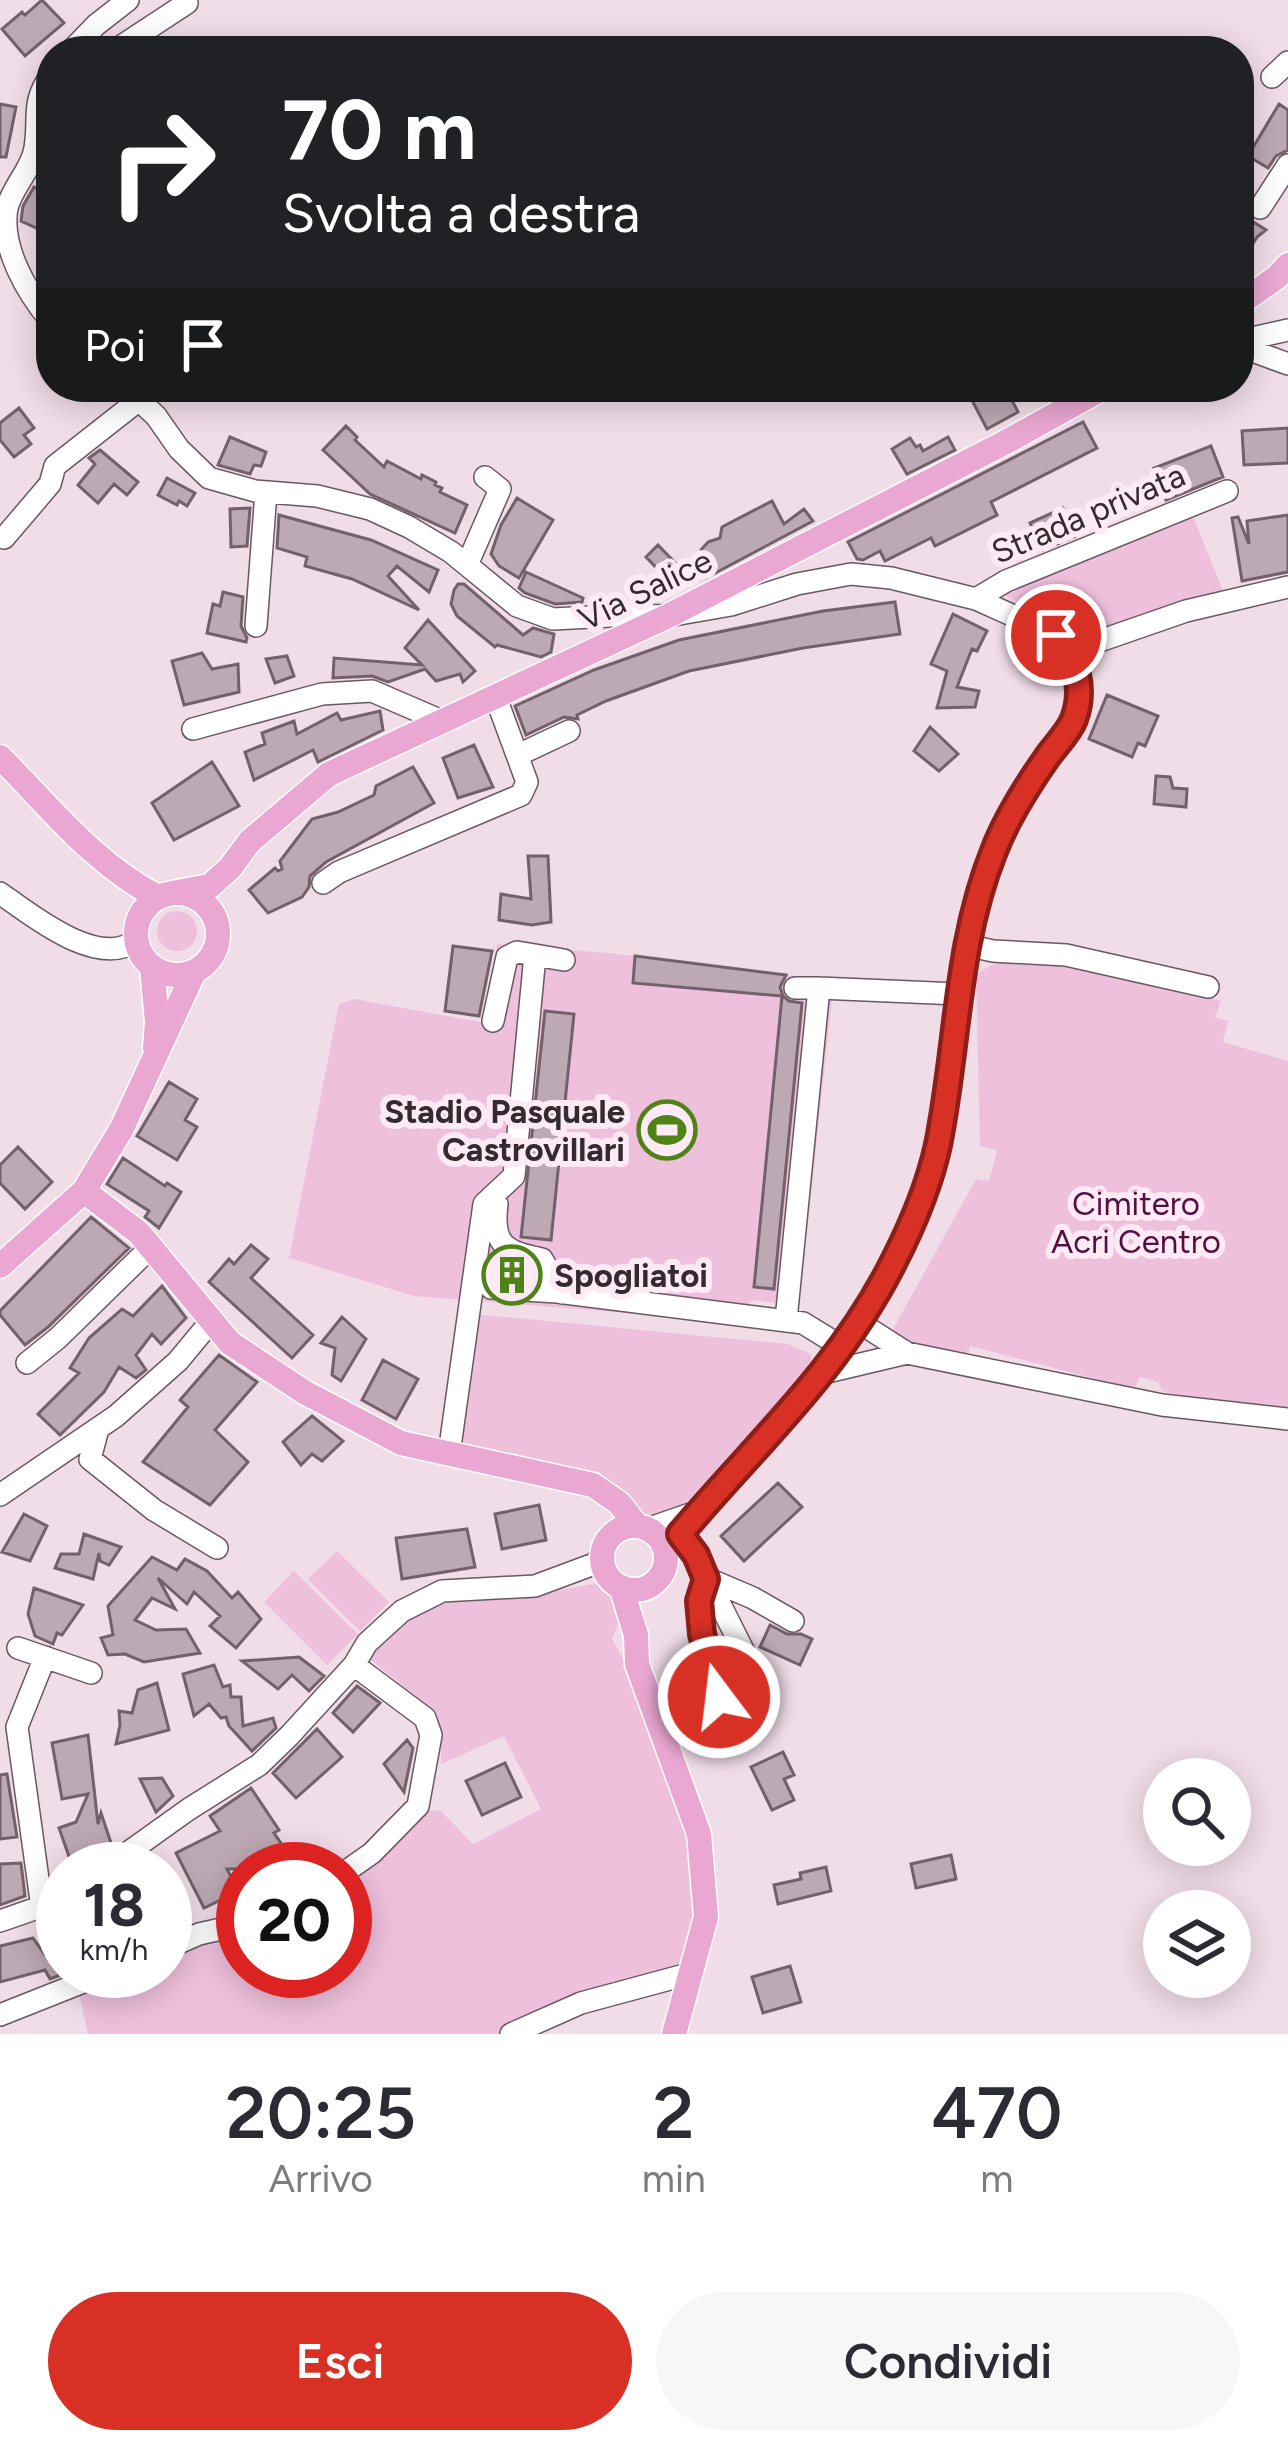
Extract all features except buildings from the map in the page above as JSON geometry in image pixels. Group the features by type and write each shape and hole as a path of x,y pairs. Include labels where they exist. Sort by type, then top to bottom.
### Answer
{"main road":[{"path":"1254,293 1288,265"},
{"name":"Via Salice","path":"230,868 250,841 329,774 668,616 1078,402"},
{"path":"0,757 104,863 135,885 165,895 196,897 213,914 218,936 204,965 194,972 172,975 152,967 141,955 126,901 104,863"},
{"path":"136,934 148,904 165,895 210,886 230,868"},
{"path":"213,914 230,868"},
{"path":"152,967 158,1022 154,1060"},
{"path":"0,1266 84,1191 122,1128 194,972"},
{"path":"84,1191 139,1233 230,1343 304,1392 400,1443 593,1485 609,1509 634,1528 673,1543 636,1635"},
{"path":"634,1528 610,1537 611,1574 636,1635 637,1664 699,1834 706,1917 674,2034"},
{"path":"611,1574 639,1590 656,1582"}],"street":[{"path":"86,36 128,0"},
{"path":"137,36 187,3"},
{"path":"36,149 7,207 2,229 12,260 36,302"},
{"path":"1260,208 1288,165"},
{"path":"1254,340 1288,330"},
{"path":"1254,350 1288,364"},
{"path":"4,538 50,484 56,466 123,402"},
{"path":"141,402 208,478 370,509 409,527 467,565 517,606 553,620 668,616 851,574 890,578 976,599 1056,635 1066,646 1080,687 1074,722 1015,806 980,891 966,946 937,1149 918,1211 860,1324 772,1433 673,1543 696,1555 752,1668"},
{"path":"467,565 500,489 485,477"},
{"name":"Strada privata","path":"976,599 1006,581 1227,491"},
{"path":"256,626 266,492"},
{"path":"1066,646 1085,646 1186,611 1288,587"},
{"path":"193,729 322,694 372,692 443,722"},
{"path":"323,884 339,872 521,795 527,782 496,698"},
{"path":"518,754 569,730"},
{"path":"0,893 34,918 86,944 125,949 136,934"},
{"path":"966,946 1066,955 1208,987"},
{"path":"493,1021 507,957 517,952 564,960"},
{"path":"449,1454 484,1204 514,1175 535,955"},
{"path":"795,988 958,994"},
{"path":"776,1319 819,988"},
{"path":"498,1188 495,1223 503,1246 542,1258 562,1293"},
{"path":"27,1363 151,1247"},
{"path":"491,1288 802,1323 842,1347"},
{"path":"0,1495 116,1416 178,1361 212,1321"},
{"path":"860,1324 907,1353 1162,1405 1288,1419"},
{"path":"823,1373 907,1353"},
{"path":"98,1429 90,1459 154,1510 217,1548"},
{"path":"634,1528 678,1520 702,1509"},
{"path":"143,1842 259,1765 354,1665 367,1643 403,1611 442,1591 535,1586 594,1564 611,1574"},
{"path":"712,1582 793,1621"},
{"path":"712,1582 699,1601 702,1634 736,1742"},
{"path":"18,1648 91,1673"},
{"path":"40,1842 17,1727 44,1657"},
{"path":"354,1665 425,1718 431,1735 418,1806 372,1852"},
{"path":"0,1921 36,1909"},
{"path":"512,2034 581,2003 692,1973"},
{"path":"0,2015 43,1998"}],"green space":[{"path":"1187,515 1194,519 1224,593 1095,635 1081,633 999,593"},
{"path":"177,911 191,917 197,931 191,945 177,951 163,945 157,931 163,917"},
{"path":"497,944 834,981 799,1305 751,1300 745,1322 414,1296 289,1258 339,1004 354,999 486,1023"},
{"name":"Cimitero Acri Centro","path":"1008,956 1086,965 1221,1001 1215,1017 1228,1021 1223,1042 1288,1061 1288,1409 1224,1404 1162,1391 1158,1382 1140,1377 1134,1389 970,1346 968,1355 919,1346 892,1331 976,1179 989,1181 997,1150 980,1146 976,974"},
{"path":"474,1314 788,1344 811,1354 811,1361 681,1508 647,1517 592,1474 463,1450 460,1425"},
{"path":"337,1551 389,1602 360,1631 308,1579"},
{"path":"294,1571 358,1634 327,1665 264,1602"},
{"path":"602,1582 619,1599 612,1639 632,1675 685,1825 696,1901 685,1975 511,2034 88,2034 80,1998 192,1998 192,1944 216,1937 216,1998 372,1998 372,1856 424,1810 441,1811 473,1844 541,1809 504,1736 441,1764 434,1711 367,1657 408,1617 446,1603 533,1595"}],"place":[{"name":"Stadio Pasquale Castrovillari","path":"667,1130"},
{"name":"Spogliatoi","path":"512,1275"}],"route":[{"path":"719,1697 702,1634 699,1601 706,1579 680,1534 765,1442 860,1324 918,1211 937,1149 958,994 980,891 1015,806 1074,722 1080,687 1066,646 1056,635"}]}
